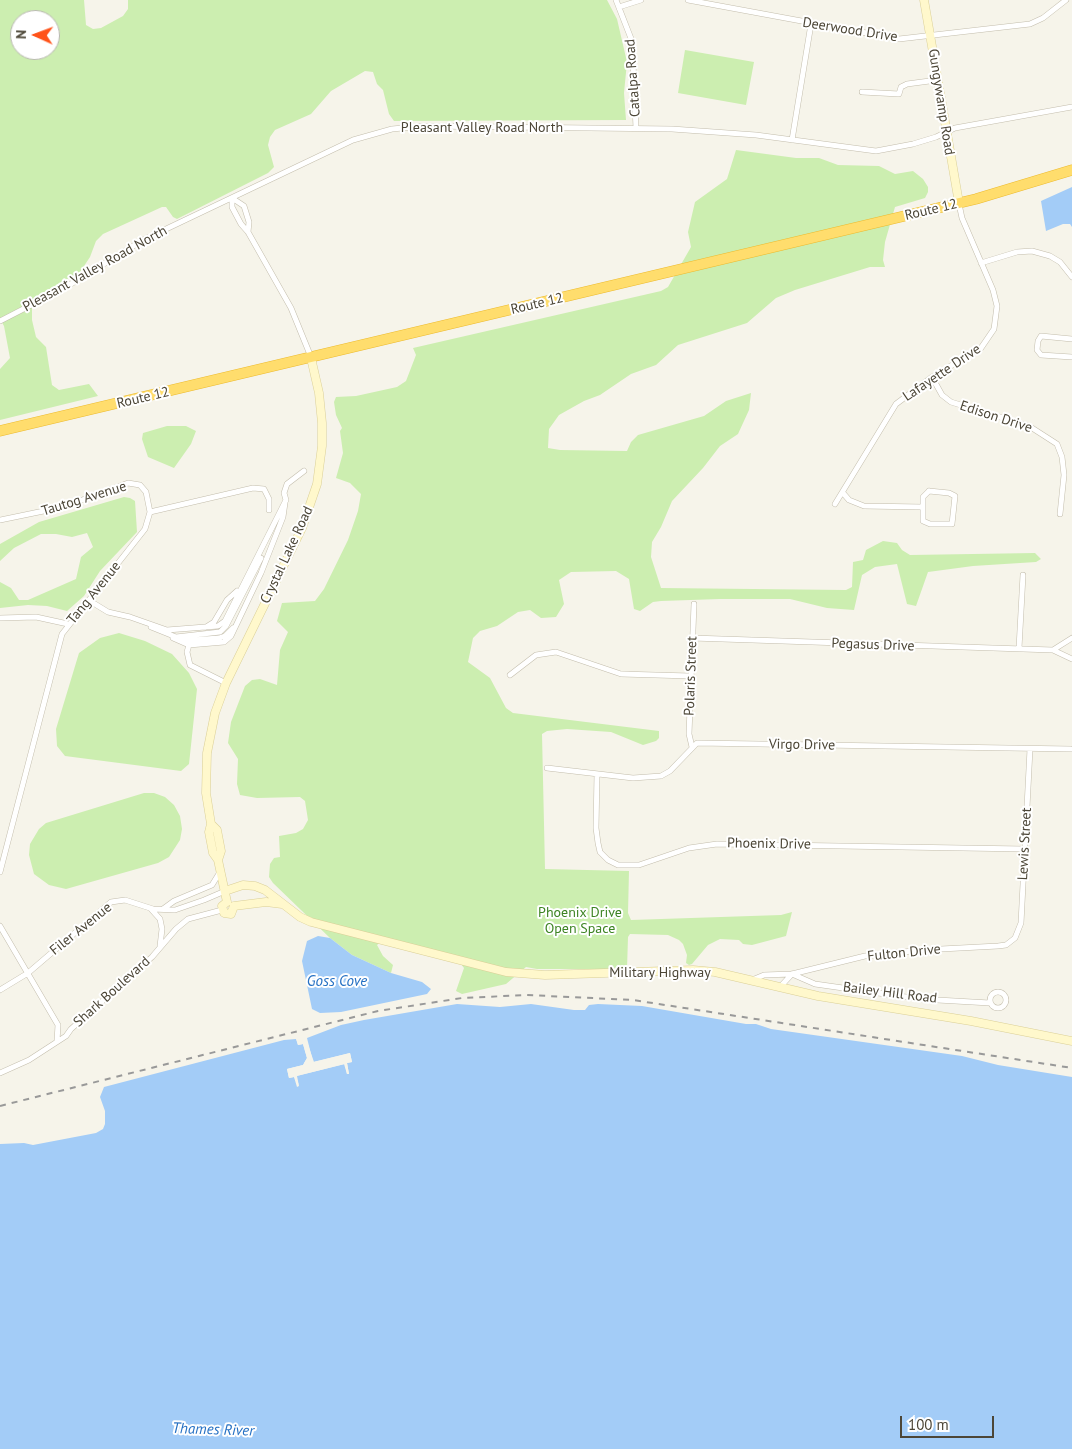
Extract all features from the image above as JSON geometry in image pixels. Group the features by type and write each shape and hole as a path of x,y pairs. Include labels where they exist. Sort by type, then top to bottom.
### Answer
{"highway":[{"name":"Route 12","path":"0,431 959,203 1072,170"}],"street":[{"name":"Catalpa Road","path":"616,0 632,41 636,128"},
{"path":"619,7 641,0"},
{"name":"Deerwood Drive","path":"688,0 899,39 1030,24 1043,18 1066,0"},
{"name":"Gungywamp Road","path":"924,0 945,131 959,203"},
{"path":"792,140 811,24"},
{"path":"862,92 899,94 902,87 907,84 937,80"},
{"name":"Pleasant Valley Road North","path":"0,321 66,287 143,240 353,140 392,128 424,126 636,128 712,131 876,151 913,144 936,137 945,131 1072,107"},
{"name":"Crystal Lake Road","path":"231,904 225,891 218,860 213,853 209,832 211,824 206,793 207,753 215,713 226,683 302,528 317,484 322,446 322,423 311,358 291,308 248,232 241,224 232,207 232,198"},
{"name":"Crystal Lake Road","path":"232,198 244,206 249,222 248,232"},
{"name":"Lafayette Drive","path":"835,504 890,411 907,394 981,348 994,329 997,306 962,218 959,203"},
{"path":"981,263 1017,252 1032,251 1050,256 1060,262 1072,277"},
{"path":"1072,339 1041,336 1038,341 1037,350 1041,355 1072,357"},
{"name":"Edison Drive","path":"932,377 942,394 951,402 1029,426 1057,444 1062,458 1064,475 1060,514"},
{"path":"137,620 189,645 226,641 239,620 283,517 286,500 284,493 288,484 304,471"},
{"name":"Tautog Avenue","path":"0,520 63,507 128,483 140,485 146,492 150,512"},
{"path":"150,512 253,488 264,490 268,499 269,510"},
{"path":"929,491 950,493 956,498 953,520 950,524 926,523 923,521 922,507 924,494 929,491"},
{"path":"843,493 850,500 864,506 922,507"},
{"path":"90,601 108,612 167,630 215,628 222,624 286,500"},
{"path":"166,635 176,637 218,634 223,630 254,573 286,500"},
{"name":"Tang Avenue","path":"0,872 62,634 68,624 90,601 145,529 150,512"},
{"path":"1019,648 1022,575"},
{"name":"Polaris Street","path":"692,747 690,742 690,676 694,604"},
{"path":"0,618 36,617 68,624"},
{"path":"177,640 226,636 239,620"},
{"name":"Pegasus Drive","path":"692,638 951,648 1019,648 1053,650 1072,659"},
{"path":"1053,650 1072,638"},
{"path":"189,645 187,652 190,665 226,683"},
{"path":"510,675 536,655 556,652 621,674 690,676"},
{"name":"Virgo Drive","path":"692,747 704,743 1071,749"},
{"path":"547,768 633,778 661,776 670,771 692,747"},
{"name":"Lewis Street","path":"1015,938 1021,924 1030,749"},
{"name":"Phoenix Drive","path":"597,774 596,828 600,852 608,860 618,865 639,865 689,848 717,844 1024,849"},
{"path":"163,909 174,902 212,886 221,872"},
{"name":"Military Highway","path":"225,891 243,885 255,886 265,890 311,922 506,972 545,975 693,970 1072,1041"},
{"name":"Filer Avenue","path":"0,990 28,973 111,902 133,901 150,908 182,909 225,891"},
{"path":"231,904 234,911 229,914 222,910 223,905 231,904 266,902 283,904"},
{"path":"150,908 160,919 162,929 159,949"},
{"name":"Shark Boulevard","path":"0,1073 29,1060 66,1036 71,1029 159,949 176,929 188,920 222,910"},
{"path":"0,926 58,1025 64,1029 71,1029"},
{"name":"Fulton Drive","path":"752,980 764,975 792,974 872,955 998,946 1006,945 1015,938"},
{"path":"780,987 792,974"},
{"name":"Bailey Hill Road","path":"792,974 815,984 920,998 990,1003"},
{"path":"57,1041 58,1025"}],"green space":[{"path":"0,0 84,0 86,25 93,29 101,28 123,16 128,9 128,0 607,0 617,19 627,62 624,93 626,120 394,121 389,114 383,90 377,84 373,72 365,71 331,91 311,114 275,130 270,137 268,145 274,167 268,173 177,219 173,217 166,207 162,207 103,234 96,241 90,257 80,272 37,296 32,302 32,320 36,337 46,347 52,385 59,390 89,384 98,396 0,420 0,369 10,358 4,326 0,319"},
{"path":"685,50 754,62 746,105 678,93"},
{"name":"Phoenix Drive Open Space","path":"736,150 796,158 819,158 838,165 879,166 895,174 913,171 923,179 928,187 928,192 925,198 895,207 885,242 883,260 885,267 870,267 795,290 776,298 747,323 678,345 656,365 631,374 600,395 584,401 559,415 549,429 548,448 560,450 627,451 631,442 638,435 704,416 726,401 751,393 749,410 738,434 720,446 703,468 672,501 661,527 652,542 651,557 661,588 846,590 852,587 853,562 863,560 866,550 883,541 897,543 902,550 910,555 1035,553 1041,559 1036,562 973,566 928,572 916,606 907,604 897,564 875,567 862,575 854,610 827,608 790,599 720,599 653,602 640,611 634,609 629,579 616,571 571,572 559,580 564,604 556,617 541,618 530,610 518,612 497,626 480,631 473,638 468,662 490,678 506,708 513,713 659,731 659,738 656,741 643,745 611,732 567,729 547,731 542,734 545,869 629,871 628,913 631,920 781,915 792,912 786,936 752,945 743,944 739,940 720,939 708,945 689,965 686,963 687,955 683,944 679,940 668,935 630,934 628,937 627,969 537,969 526,967 506,984 462,994 456,991 464,968 455,956 385,938 377,945 383,956 393,965 391,973 352,955 330,938 273,883 269,877 270,864 274,858 280,857 279,836 296,833 303,829 308,820 305,801 300,797 257,798 240,795 237,784 238,759 228,743 231,722 245,686 252,680 260,679 277,685 280,650 288,632 277,621 282,603 315,601 324,589 348,540 358,511 361,494 350,483 336,478 343,453 340,431 342,428 336,415 334,402 336,397 356,396 397,387 406,381 416,355 413,348 661,291 668,287 691,247 688,232 695,202 727,179"},
{"path":"167,426 186,426 196,431 191,444 174,468 148,457 142,439 143,433"},
{"path":"124,497 135,501 137,532 100,571 84,596 67,611 47,606 28,605 0,608 0,582 11,588 19,600 28,600 76,579 81,557 93,547 87,533 72,537 41,534 14,548 0,561 0,544 39,522"},
{"path":"119,633 145,641 172,654 189,673 197,689 189,764 181,771 65,756 57,746 56,729 79,653 100,638"},
{"path":"144,793 154,793 165,797 174,805 180,816 182,829 180,840 169,857 158,863 66,889 49,885 34,874 29,855 30,844 39,829 46,823"}],"water":[{"path":"1072,187 1072,227 1070,224 1063,224 1046,231 1041,201"},
{"name":"Goss Cove","path":"318,936 330,938 352,955 391,973 422,982 431,989 427,994 341,1012 320,1013 312,1009 302,961 307,941"},
{"name":"Thames River","path":"457,1004 500,1007 531,1004 574,1010 585,1010 589,1005 598,1004 642,1006 746,1024 756,1024 771,1029 962,1056 998,1065 1072,1077 1072,1449 0,1449 0,1144 24,1143 33,1145 96,1133 103,1129 105,1124 105,1111 100,1097 104,1087 284,1040 296,1039 298,1045 303,1044 307,1058 303,1065 287,1069 289,1078 294,1077 299,1086 296,1076 345,1064 347,1074 349,1074 347,1063 352,1062 350,1053 313,1062 307,1038 341,1025"}],"pier":[{"path":"305,1036 314,1062 350,1053 352,1062 347,1063 349,1074 347,1074 344,1064 297,1076 299,1086 297,1087 294,1077 289,1078 287,1069 303,1065 307,1058 303,1044 298,1045 296,1038 300,1042 305,1042 309,1059 304,1067 290,1071 291,1075 349,1060 348,1056 312,1064"}],"railway":[{"path":"0,1106 378,1011 462,998 527,995 633,1000 1072,1068"}]}
